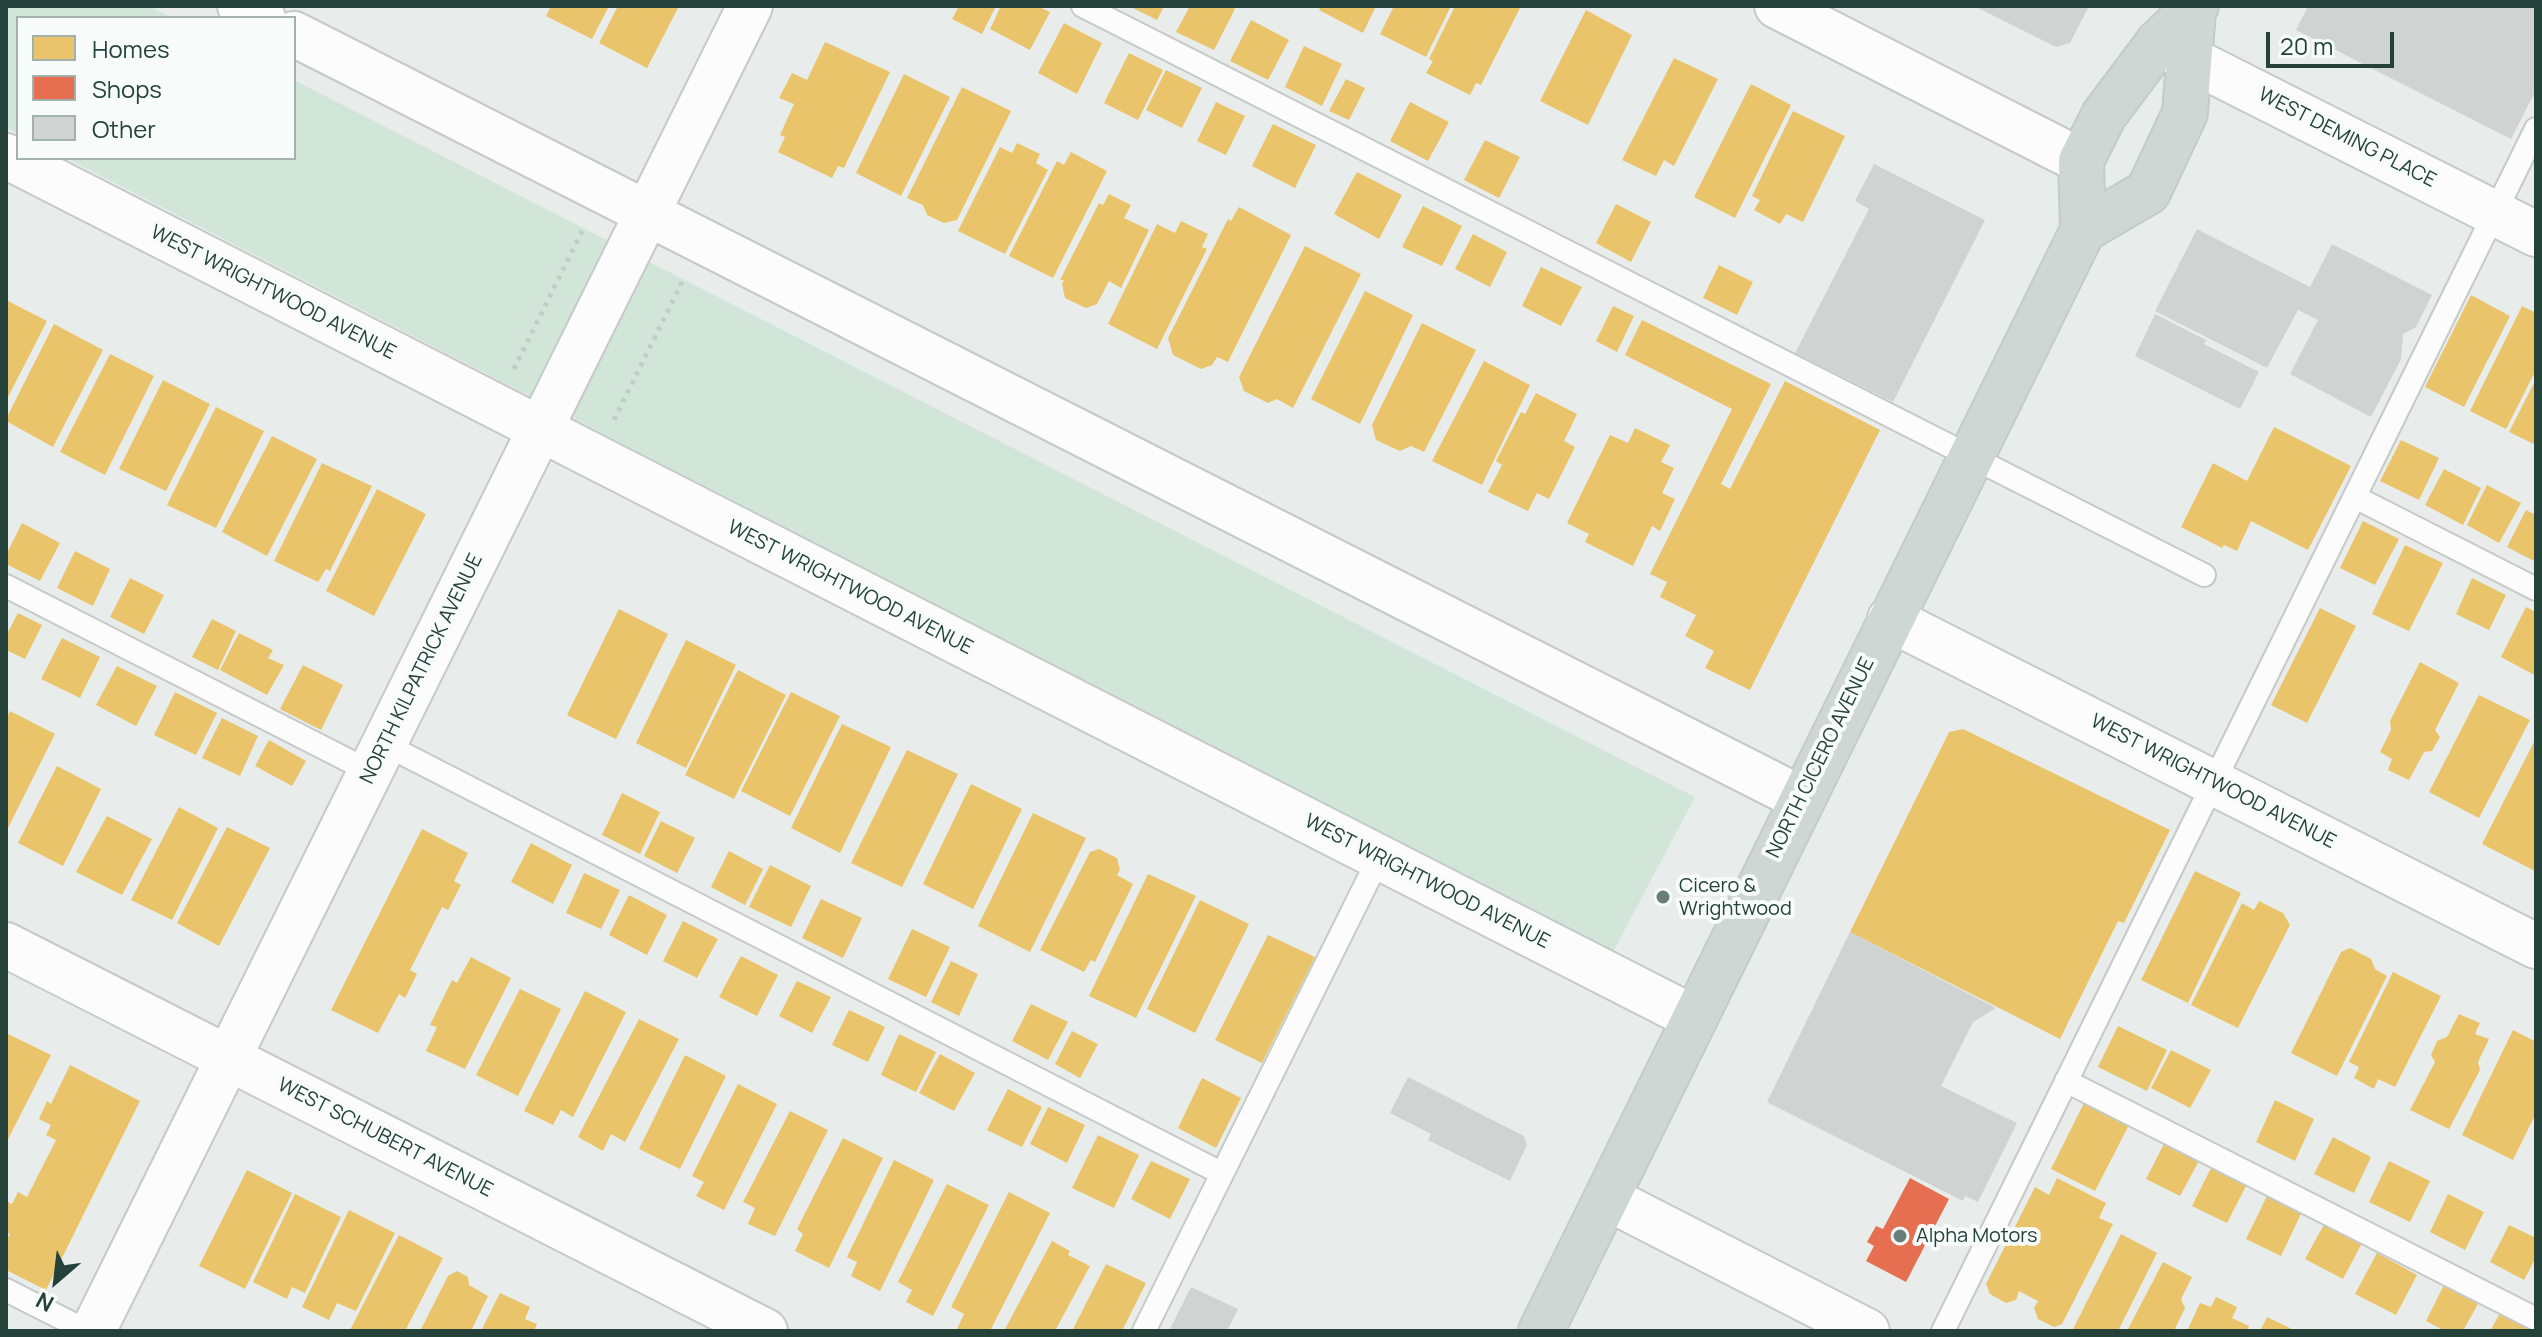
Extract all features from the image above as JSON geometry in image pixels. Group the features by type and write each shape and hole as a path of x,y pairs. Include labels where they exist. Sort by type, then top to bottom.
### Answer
{"main road":[{"name":"NORTH CICERO AVENUE","path":"1541,1331 2083,230 2081,161 2104,115 2174,50 2194,9"},
{"path":"2083,230 2148,192 2185,113 2174,50"}],"street":[{"path":"240,6 259,16"},
{"name":"NORTH KILPATRICK AVENUE","path":"93,1331 750,6"},
{"path":"1777,6 2081,161"},
{"path":"296,35 1802,799"},
{"name":"WEST DEMING PLACE","path":"2174,50 2536,234"},
{"name":"WEST WRIGHTWOOD AVENUE","path":"6,156 1694,1018"},
{"name":"WEST WRIGHTWOOD AVENUE","path":"1890,619 2536,946"},
{"name":"WEST SCHUBERT AVENUE","path":"6,945 765,1331"},
{"path":"1607,1198 1867,1331"}],"lane":[{"path":"1083,6 2204,575"},
{"path":"1943,1331 2536,129"},
{"path":"2355,497 2536,589"},
{"path":"6,586 378,758 1221,1173"},
{"path":"1144,1331 1379,858"},
{"path":"2066,1081 2536,1319"},
{"path":"6,1290 87,1331"}],"path":[{"path":"514,370 589,218"},
{"path":"613,422 688,270"}],"green space":[{"path":"6,6 149,6 168,16 16,16 16,133 6,127"},
{"path":"296,81 1695,797 1613,952 70,160 296,160"}],"building: Homes":[{"path":"551,6 609,6 592,39 546,16"},
{"path":"618,6 679,6 647,68 599,43"},
{"path":"959,6 996,6 982,34 952,19"},
{"path":"1001,6 1037,6 1050,12 1030,50 990,29"},
{"path":"1129,6 1164,6 1157,20"},
{"path":"1190,6 1230,6 1235,9 1214,50 1176,32"},
{"path":"1321,6 1376,6 1363,33 1319,10"},
{"path":"1394,6 1451,6 1426,57 1380,34"},
{"path":"1455,6 1521,6 1481,85 1476,83 1470,95 1426,73 1433,61 1429,59"},
{"path":"1586,10 1632,35 1588,125 1540,101"},
{"path":"1251,20 1289,40 1268,80 1230,61"},
{"path":"1064,23 1102,43 1077,94 1038,73"},
{"path":"825,42 890,72 844,168 838,166 832,178 778,152 785,137 780,135 794,104 779,98 792,73 807,80"},
{"path":"1304,46 1342,64 1322,106 1285,87"},
{"path":"1129,53 1163,70 1138,120 1104,103"},
{"path":"1674,58 1718,79 1674,166 1664,160 1656,176 1622,160"},
{"path":"1166,70 1202,88 1182,128 1146,110"},
{"path":"904,74 950,97 901,196 856,173"},
{"path":"1346,79 1365,88 1349,120 1329,111"},
{"path":"1751,84 1791,105 1735,218 1694,197"},
{"path":"962,87 1011,111 957,220 944,223 927,215 923,205 907,198"},
{"path":"1216,102 1245,116 1226,155 1197,141"},
{"path":"1410,102 1449,122 1428,161 1390,141"},
{"path":"1793,111 1845,136 1803,222 1786,214 1780,224 1754,210 1760,200 1752,196"},
{"path":"1273,124 1316,145 1295,188 1252,166"},
{"path":"1485,140 1520,157 1499,198 1464,180"},
{"path":"1017,143 1040,154 1036,163 1048,170 1005,254 958,231 1000,147 1012,153"},
{"path":"1071,152 1107,171 1053,278 1009,256 1057,161 1064,165"},
{"path":"1357,172 1402,195 1379,239 1334,214"},
{"path":"1109,194 1131,205 1124,218 1149,230 1121,288 1109,281 1097,304 1086,308 1065,298 1064,280 1060,280 1099,203 1103,205"},
{"path":"1616,204 1651,222 1631,262 1596,243"},
{"path":"1423,206 1462,226 1442,266 1402,247"},
{"path":"1239,207 1291,235 1228,362 1217,357 1212,365 1201,369 1173,355 1168,338 1228,219 1231,221"},
{"path":"1181,221 1208,234 1202,247 1207,249 1157,349 1108,324 1157,224 1175,233"},
{"path":"1473,234 1507,252 1490,287 1455,269"},
{"path":"1305,246 1361,274 1293,408 1277,399 1268,403 1244,391 1239,377"},
{"path":"1719,265 1753,282 1737,315 1703,298"},
{"path":"1541,267 1582,287 1561,326 1522,306"},
{"path":"1365,291 1413,315 1360,424 1311,399"},
{"path":"2471,295 2510,316 2464,407 2425,387"},
{"path":"6,300 47,321 6,401"},
{"path":"1613,306 1634,316 1617,352 1596,341"},
{"path":"2522,306 2536,313 2536,370 2506,429 2470,411"},
{"path":"1642,320 1771,384 1721,484 1730,489 1785,381 1880,430 1750,690 1705,668 1714,651 1685,636 1696,615 1660,597 1667,582 1650,574 1732,409 1625,355"},
{"path":"1422,323 1476,350 1424,452 1411,446 1400,451 1376,440 1372,425"},
{"path":"54,324 103,350 53,447 6,419"},
{"path":"110,354 154,376 105,475 60,452"},
{"path":"1484,361 1530,385 1482,485 1432,461"},
{"path":"2536,379 2536,445 2509,432"},
{"path":"163,380 210,404 166,491 119,469"},
{"path":"1536,393 1577,414 1564,441 1575,447 1549,499 1537,493 1528,511 1488,492 1502,465 1496,461 1521,412 1525,414"},
{"path":"216,407 264,431 216,528 167,505"},
{"path":"2274,427 2351,466 2308,550 2251,521 2237,551 2224,545 2222,548 2181,527 2213,463 2247,481"},
{"path":"1635,428 1670,445 1661,462 1674,468 1662,493 1675,499 1660,531 1652,526 1633,566 1585,542 1589,534 1567,523 1610,435 1628,443"},
{"path":"272,436 317,459 267,556 222,532"},
{"path":"2401,440 2439,458 2419,500 2380,481"},
{"path":"322,463 372,486 330,571 326,569 318,582 274,561"},
{"path":"2444,469 2481,488 2463,525 2425,505"},
{"path":"2487,485 2521,503 2499,543 2467,525"},
{"path":"377,489 426,514 374,616 326,591"},
{"path":"2526,510 2536,515 2536,562 2507,547"},
{"path":"2363,521 2399,539 2375,585 2340,568"},
{"path":"22,523 60,543 40,581 6,564 6,555"},
{"path":"2405,545 2443,563 2409,631 2372,614"},
{"path":"75,551 110,569 93,606 57,588"},
{"path":"130,578 164,595 144,634 110,617"},
{"path":"2472,578 2506,595 2489,630 2456,614"},
{"path":"2526,607 2536,612 2536,676 2501,657"},
{"path":"2320,608 2356,626 2307,723 2271,705"},
{"path":"619,609 668,634 616,739 567,715"},
{"path":"18,613 42,625 25,659 6,650 6,636"},
{"path":"212,619 236,631 218,670 192,657"},
{"path":"239,633 273,650 268,658 284,665 267,695 220,670"},
{"path":"62,638 100,657 80,698 41,679"},
{"path":"686,640 736,665 686,768 636,743"},
{"path":"2420,662 2459,683 2435,730 2440,737 2432,751 2424,752 2409,780 2388,770 2392,759 2380,752 2391,730 2390,721"},
{"path":"303,665 343,685 321,730 280,709"},
{"path":"117,666 157,686 136,726 96,705"},
{"path":"738,670 786,695 734,799 685,775"},
{"path":"175,692 217,713 196,755 154,735"},
{"path":"791,692 840,716 790,816 741,791"},
{"path":"2479,695 2530,720 2479,818 2429,792"},
{"path":"10,711 55,734 6,832 6,719"},
{"path":"222,718 258,736 240,776 202,758"},
{"path":"842,724 891,747 840,853 791,828"},
{"path":"1963,729 2170,830 2124,923 2118,921 2060,1039 1850,932 1949,732"},
{"path":"2536,738 2536,869 2535,871 2482,844"},
{"path":"269,740 306,761 292,786 255,766"},
{"path":"907,750 958,774 902,887 851,863"},
{"path":"57,766 101,789 63,866 18,843"},
{"path":"971,784 1022,809 973,909 923,884"},
{"path":"622,793 660,812 640,854 602,835"},
{"path":"179,807 218,828 172,920 131,900"},
{"path":"1033,813 1086,838 1030,952 978,926"},
{"path":"107,816 152,839 122,895 76,872"},
{"path":"661,821 695,838 677,873 644,856"},
{"path":"227,827 270,848 219,946 177,923"},
{"path":"422,829 468,853 454,881 461,885 448,910 442,907 410,970 417,974 405,998 399,994 378,1033 331,1010"},
{"path":"531,843 572,865 553,904 511,882"},
{"path":"1099,849 1117,858 1120,870 1117,875 1133,884 1095,962 1091,960 1084,972 1040,950 1090,852"},
{"path":"729,851 763,869 745,905 711,887"},
{"path":"770,865 811,886 791,927 749,907"},
{"path":"2195,871 2241,893 2188,1003 2141,980"},
{"path":"584,873 620,890 601,929 566,913"},
{"path":"1148,874 1196,896 1136,1018 1089,996"},
{"path":"629,895 667,915 647,955 609,935"},
{"path":"821,899 862,918 843,958 802,938"},
{"path":"1200,900 1249,924 1195,1033 1147,1009"},
{"path":"2259,901 2283,913 2290,925 2238,1028 2191,1005 2242,903 2254,910"},
{"path":"683,921 718,939 697,978 663,961"},
{"path":"912,929 950,947 926,997 888,979"},
{"path":"1268,935 1315,957 1262,1063 1215,1040"},
{"path":"2350,948 2371,959 2375,969 2387,976 2337,1076 2291,1053 2341,952"},
{"path":"741,956 778,975 757,1016 719,997"},
{"path":"471,957 511,978 465,1069 426,1051 437,1027 430,1025 452,980 457,983"},
{"path":"951,961 978,974 959,1016 931,1002"},
{"path":"2393,972 2441,996 2395,1087 2378,1079 2374,1089 2354,1078 2359,1067 2349,1062"},
{"path":"797,981 831,997 812,1033 779,1016"},
{"path":"520,989 561,1009 518,1096 476,1075"},
{"path":"585,991 626,1012 573,1117 561,1110 553,1125 524,1111"},
{"path":"1031,1004 1068,1022 1048,1060 1012,1041"},
{"path":"849,1010 885,1027 868,1062 832,1045"},
{"path":"2459,1014 2480,1023 2475,1034 2489,1039 2478,1062 2480,1070 2449,1129 2410,1110 2435,1062 2431,1055 2437,1041 2447,1037"},
{"path":"639,1019 679,1039 625,1142 611,1134 603,1151 578,1137"},
{"path":"2118,1026 2167,1050 2147,1091 2098,1067"},
{"path":"2513,1030 2536,1042 2536,1113 2513,1160 2462,1135"},
{"path":"1072,1031 1098,1044 1080,1078 1055,1064"},
{"path":"6,1033 51,1055 6,1143"},
{"path":"899,1034 936,1052 916,1092 881,1075"},
{"path":"2171,1050 2211,1070 2190,1108 2151,1088"},
{"path":"940,1054 975,1073 954,1111 919,1093"},
{"path":"685,1055 726,1076 680,1169 639,1149"},
{"path":"70,1065 140,1101 46,1290 6,1270 6,1241 10,1234 6,1232 6,1201 12,1204 18,1192 27,1197 56,1140 46,1135 51,1125 39,1119 47,1101 51,1104"},
{"path":"1202,1078 1241,1098 1216,1148 1178,1128"},
{"path":"738,1084 777,1104 724,1210 696,1196 704,1182 692,1176"},
{"path":"1008,1089 1042,1107 1022,1147 987,1130"},
{"path":"2086,1099 2131,1121 2095,1191 2051,1169"},
{"path":"2275,1100 2314,1119 2295,1161 2256,1142"},
{"path":"1048,1107 1085,1125 1067,1163 1030,1144"},
{"path":"790,1111 828,1130 775,1236 748,1224 755,1208 743,1202"},
{"path":"1098,1135 1139,1155 1114,1208 1072,1188"},
{"path":"2333,1137 2371,1157 2354,1193 2314,1174"},
{"path":"843,1138 883,1158 829,1268 795,1251 803,1234 797,1229"},
{"path":"2166,1140 2200,1159 2180,1196 2146,1179"},
{"path":"894,1160 934,1180 880,1291 851,1276 857,1262 847,1257"},
{"path":"1151,1161 1190,1179 1170,1219 1131,1199"},
{"path":"2389,1161 2430,1181 2410,1222 2369,1202"},
{"path":"2211,1168 2246,1186 2227,1223 2192,1206"},
{"path":"247,1170 292,1193 245,1289 199,1266"},
{"path":"2057,1178 2106,1203 2099,1218 2113,1224 2062,1324 2054,1327 2038,1319 2034,1308 2038,1301 2019,1291 2016,1300 2006,1303 1990,1294 1986,1284 2035,1187 2049,1195"},
{"path":"947,1184 989,1205 933,1316 906,1302 912,1290 898,1282"},
{"path":"1009,1192 1050,1213 990,1331 956,1331 964,1314 951,1307"},
{"path":"295,1194 341,1217 305,1293 292,1287 287,1299 253,1282"},
{"path":"2448,1194 2484,1212 2465,1250 2430,1232"},
{"path":"2267,1196 2302,1212 2281,1256 2246,1239"},
{"path":"349,1210 395,1233 356,1311 337,1303 329,1320 302,1307"},
{"path":"2326,1221 2363,1241 2343,1279 2305,1259"},
{"path":"2509,1225 2536,1238 2536,1257 2524,1280 2490,1262"},
{"path":"2121,1234 2157,1253 2118,1331 2072,1331"},
{"path":"399,1235 443,1258 405,1331 350,1330"},
{"path":"1052,1241 1070,1251 1068,1255 1090,1266 1055,1331 1004,1331"},
{"path":"2377,1253 2417,1275 2396,1315 2355,1294"},
{"path":"2163,1262 2192,1277 2181,1299 2185,1308 2174,1331 2127,1331"},
{"path":"1106,1264 1146,1283 1122,1331 1072,1331"},
{"path":"457,1271 468,1277 469,1285 488,1296 471,1331 420,1331 448,1276"},
{"path":"2445,1283 2479,1302 2463,1331 2445,1331 2426,1321"},
{"path":"500,1293 530,1307 525,1319 537,1324 534,1331 481,1331"},
{"path":"2216,1297 2237,1307 2232,1318 2249,1326 2247,1331 2187,1331 2200,1303 2211,1307"},
{"path":"2500,1313 2533,1331 2490,1331"},
{"path":"2267,1317 2296,1331 2260,1331"}],"building: Shops":[{"name":"Alpha Motors","path":"1910,1178 1949,1199 1906,1282 1866,1261 1874,1246 1867,1242 1876,1226 1883,1229"}],"building: Other":[{"path":"1979,6 2089,6 2070,43 2056,47"},
{"path":"2308,6 2536,6 2536,90 2511,139 2296,30"},
{"path":"1874,164 1985,220 1893,402 1795,353 1869,209 1855,201"},
{"path":"2197,229 2310,287 2332,244 2432,295 2416,327 2403,334 2401,359 2371,417 2290,374 2318,320 2298,310 2267,368 2155,311"},
{"path":"2155,314 2259,372 2240,409 2135,356"},
{"path":"1850,932 1996,1008 1973,1022 1941,1086 2017,1123 1978,1202 1965,1196 1963,1201 1767,1102"},
{"path":"1408,1077 1524,1136 1527,1145 1510,1181 1428,1140 1431,1134 1390,1113"},
{"path":"1191,1287 1238,1309 1227,1331 1169,1331"}],"place":[{"name":"Cicero & Wrightwood","path":"1663,897"},
{"name":"Alpha Motors","path":"1900,1236"}]}
